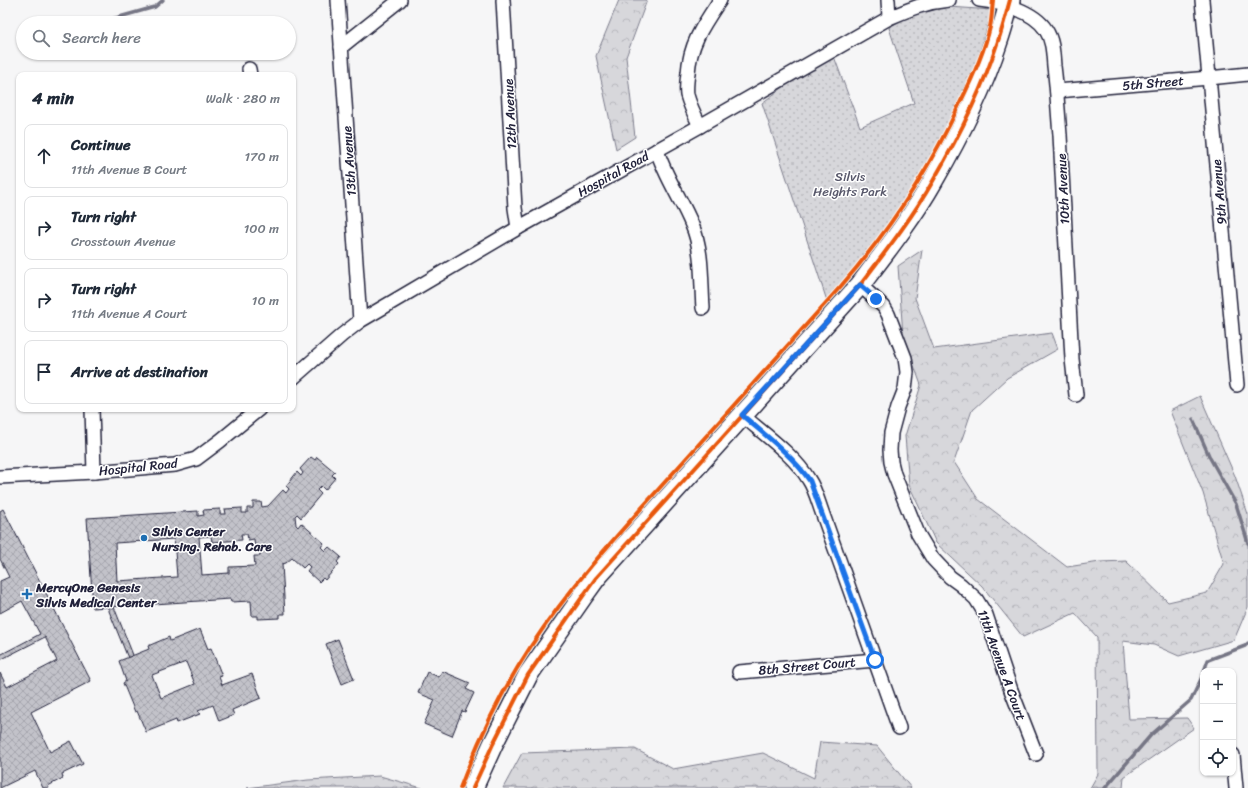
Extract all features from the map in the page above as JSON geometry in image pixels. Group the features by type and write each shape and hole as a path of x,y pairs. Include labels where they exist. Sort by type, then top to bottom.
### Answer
{"street":[{"name":"13th Avenue","path":"338,0 360,321"},
{"path":"341,47 400,0"},
{"name":"12th Avenue","path":"503,0 515,208 518,228"},
{"path":"700,126 690,105 687,93 686,84 688,65 703,24 720,0"},
{"path":"888,0 890,18"},
{"name":"Hospital Road","path":"296,375 360,321 518,228 890,18 913,7 934,1 949,0"},
{"path":"474,788 493,744 528,675 596,578 860,285 891,244 933,182 951,150 983,82 998,41 1009,3 979,0"},
{"name":"9th Avenue","path":"1202,0 1237,385"},
{"name":"10th Avenue","path":"1009,3 1026,12 1046,29 1050,36 1052,46 1057,91 1072,360 1076,395"},
{"name":"5th Street","path":"1057,91 1248,74"},
{"path":"657,150 660,163 688,217 696,237 699,252 703,308"},
{"name":"11th Avenue A Court","path":"860,285 884,307 907,365 908,372 906,384 890,434 891,462 900,489 918,534 933,559 950,577 976,598 986,615 1011,690 1036,754"},
{"path":"92,412 94,472"},
{"name":"Hospital Road","path":"0,476 94,472 175,465 196,459 255,412"},
{"path":"742,415 788,455 810,481 899,728"},
{"name":"8th Street Court","path":"739,672 875,660"},
{"path":"1235,776 1236,788"}],"green space":[{"path":"619,0 647,0 626,57 635,137 616,149 596,56"},
{"name":"Silvis Heights Park","path":"921,5 992,10 951,150 827,301 762,103 832,51 860,127 914,103 889,28"},
{"path":"922,250 915,298 934,349 1052,333 1058,349 1007,378 972,410 954,462 978,499 1067,567 1100,562 1126,561 1168,602 1207,593 1224,564 1203,493 1170,411 1200,396 1235,476 1248,514 1248,607 1234,640 1179,656 1154,645 1123,641 1129,719 1187,718 1194,728 1124,777 1123,788 1090,788 1098,774 1097,637 1075,613 1023,637 982,586 936,543 909,485 905,436 921,385 903,335 898,266"},
{"path":"820,742 877,746 911,788 503,788 522,753 635,749 673,769 763,753 814,778"},
{"path":"380,776 422,788 247,788 308,780"}],"building":[{"name":"Silvis Center Nursing. Rehab. Care","path":"311,457 315,460 317,457 335,472 332,475 335,478 325,490 321,486 317,490 321,494 301,518 297,514 295,516 296,525 298,527 301,523 324,543 321,547 325,551 329,547 341,557 337,562 339,564 325,580 323,578 319,582 307,571 310,567 307,564 303,568 292,558 286,563 282,564 285,614 280,614 280,618 258,619 258,616 252,616 251,601 231,602 230,599 93,608 87,518 198,511 198,516 204,515 203,510 220,509 220,514 226,514 225,509 242,508 242,513 247,513 247,508 253,508 253,502 261,502 262,507 268,506 283,490 286,493 289,489 286,486 297,472 301,476 303,473 300,469","holes":["241,534 247,534 248,540 254,539 255,552 260,551 260,556 254,556 255,566 229,567 229,573 202,575 199,537 211,536 212,542 242,540","174,539 177,577 117,581 115,543"]},
{"path":"3,509 91,681 31,712 50,752 71,741 83,764 62,774 63,778 48,786 49,788 43,788 35,771 0,788 0,673 7,687 57,661 45,637 0,660 0,655 40,634 22,601 0,613 0,581 9,577 0,559 0,511"},
{"path":"109,607 114,607 133,655 128,658 109,611"},
{"path":"200,629 208,649 211,648 222,676 219,677 222,685 252,674 261,698 232,710 234,715 219,721 213,705 198,711 200,714 177,723 176,720 146,732 137,711 135,712 123,683 126,681 119,661 149,649 148,646 169,637 170,641","holes":["186,662 195,684 161,698 152,675"]},
{"path":"338,639 354,679 342,684 326,644"},
{"path":"442,671 470,683 466,689 474,693 465,712 462,711 452,736 424,724 435,700 418,693 427,672 439,677"}],"waterway":[{"path":"123,16 155,7 163,0"},
{"path":"1193,419 1210,458 1236,504 1248,543"},
{"path":"1205,668 1208,660 1245,646 1248,643"},
{"path":"1105,788 1151,735 1191,700 1200,681"}],"cycle path":[{"path":"460,788 483,733 510,680 531,646 568,595 628,524 841,286 892,222 935,152 973,75 990,27 993,0"},
{"path":"473,788 493,744 528,675 596,578 860,285 908,221 925,195 961,130 992,59 1010,0"}],"place":[{"name":"Silvis Center Nursing. Rehab. Care","path":"144,538"},
{"name":"MercyOne Genesis Silvis Medical Center","path":"27,594"}],"route":[{"path":"875,660 810,481 788,455 742,415 860,285 876,299"}]}
